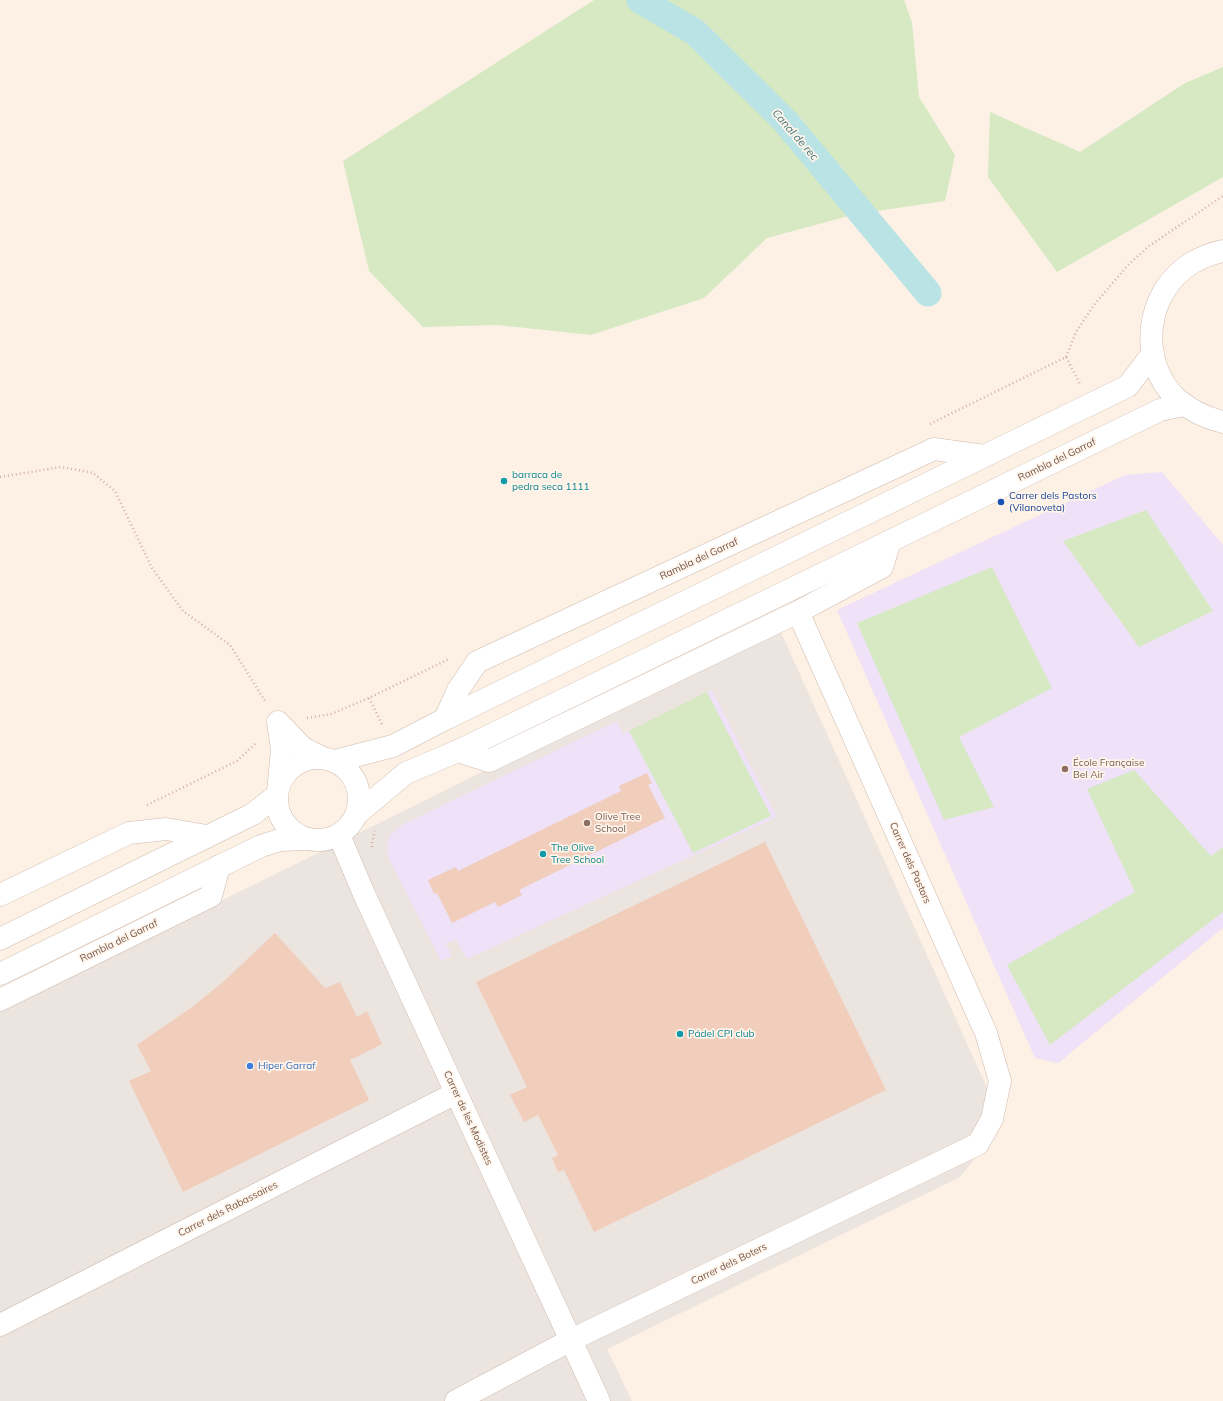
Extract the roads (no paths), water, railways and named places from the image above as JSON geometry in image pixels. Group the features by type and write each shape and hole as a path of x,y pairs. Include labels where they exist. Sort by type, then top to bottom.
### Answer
{"street":[{"path":"1223,251 1206,256 1191,263 1173,278 1160,297 1151,330 1155,363 1164,382 1176,398 1197,413 1223,422"},
{"path":"0,939 253,814 278,789 291,766 304,759 328,759 393,746 445,719 1128,386 1153,353"},
{"name":"Rambla del Garraf","path":"358,813 406,773 458,751 1160,410 1184,405"},
{"name":"Rambla del Garraf","path":"445,719 458,690 477,662 934,449 984,456"},
{"path":"458,751 488,761 798,612 882,567 890,541"},
{"name":"Carrer dels Pastors","path":"798,612 986,1033 1000,1081 992,1119"},
{"path":"0,974 261,846 280,840 305,838 320,841 339,835 350,826 358,813 360,799 359,788 353,775 347,769 303,748 278,722 282,749 278,789 279,815 287,827 305,838"},
{"path":"0,896 129,833 166,829 207,836"},
{"name":"Carrer de les Modistes","path":"339,835 364,894 599,1401"},
{"name":"Rambla del Garraf","path":"0,1000 211,896 219,866"},
{"name":"Carrer dels Rabassaires","path":"0,1324 456,1093"},
{"name":"Carrer dels Boters","path":"456,1401 571,1340 978,1144 992,1119"}],"waterway":[{"name":"Canal de rec","path":"640,0 695,32 785,121 928,293"}],"place":[{"name":"barraca de pedra seca 1111","path":"504,481"},
{"name":"Carrer dels Pastors (Vilanoveta)","path":"1001,502"},
{"name":"École Française Bel Air","path":"1065,769"},
{"name":"Olive Tree School","path":"587,823"},
{"name":"The Olive Tree School","path":"543,854"},
{"name":"Pádel CPI club","path":"680,1034"},
{"name":"Hiper Garraf","path":"250,1066"}]}
